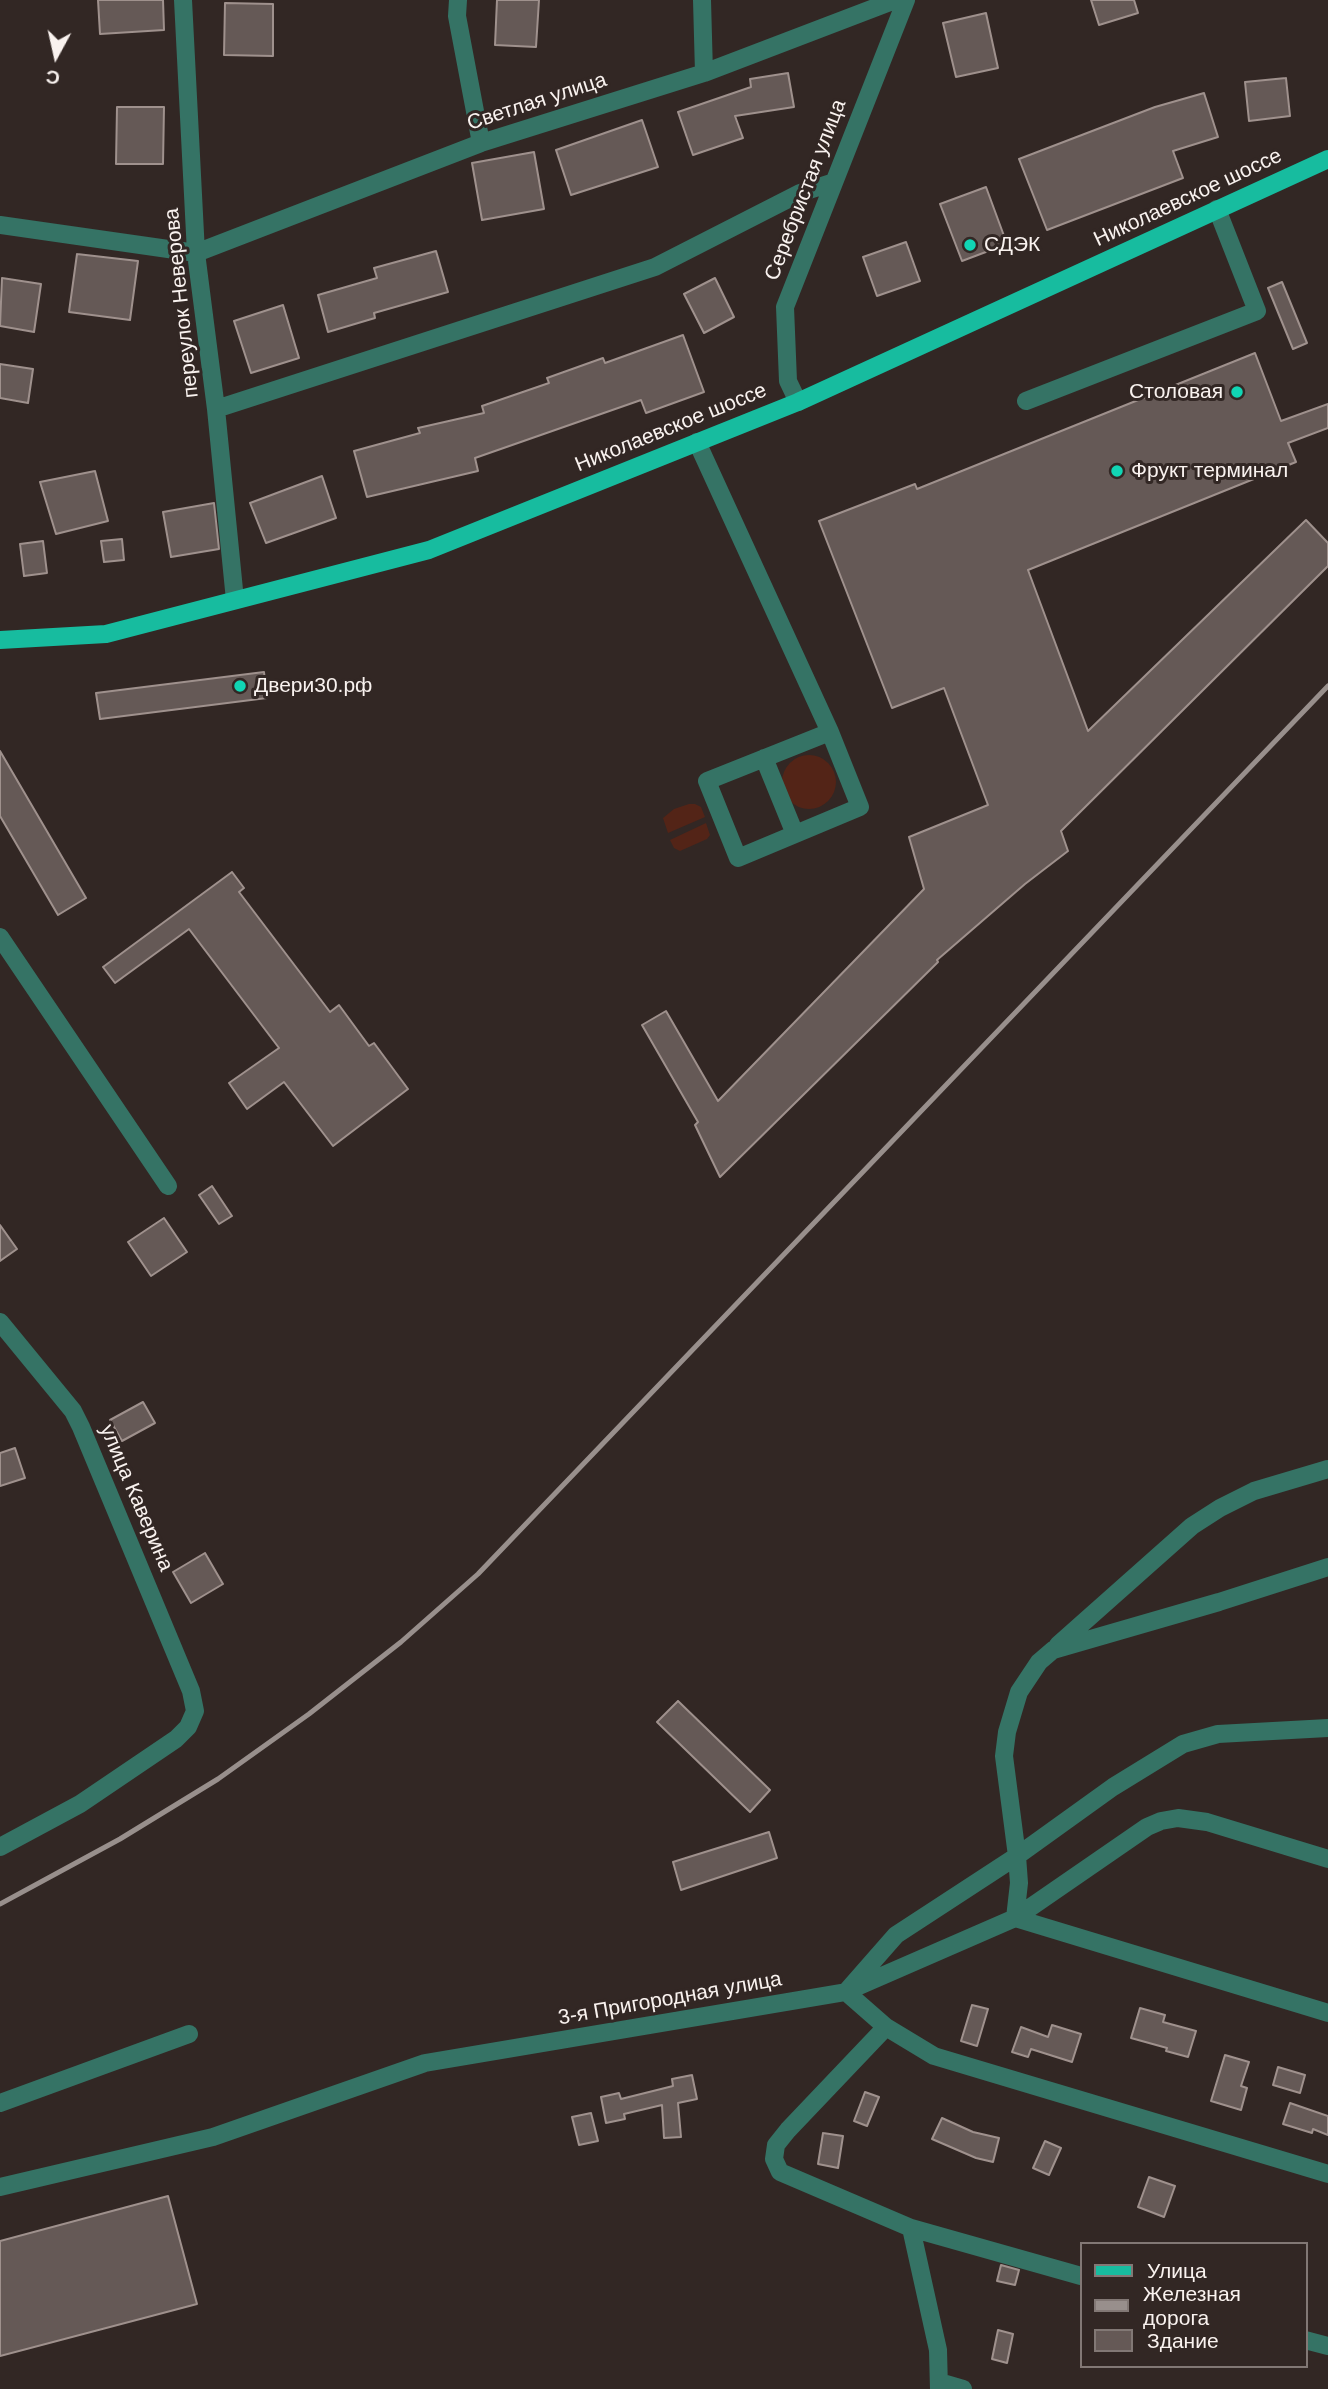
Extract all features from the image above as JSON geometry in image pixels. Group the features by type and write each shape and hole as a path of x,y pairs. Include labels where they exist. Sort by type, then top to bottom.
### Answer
{"main road":[{"name":"Николаевское шоссе","path":"0,640 106,634 429,551 798,402 1328,159"}],"street":[{"name":"переулок Неверова","path":"183,0 196,253 216,409 235,600"},
{"path":"458,0 457,16 481,143"},
{"path":"702,0 704,73"},
{"name":"Светлая улица","path":"196,253 481,143 704,73 895,0"},
{"name":"Серебристая улица","path":"798,402 788,381 785,307 906,0"},
{"path":"216,409 655,267 800,193 834,182"},
{"path":"1026,401 1257,311 1217,209"},
{"path":"0,225 196,253"},
{"path":"697,442 830,732 860,807 738,858 707,781 830,732"},
{"path":"764,758 795,834"},
{"path":"0,937 168,1186"},
{"name":"улица Каверина","path":"0,1322 73,1411 191,1691 195,1711 188,1727 176,1739 80,1804 0,1847"},
{"path":"1328,1469 1254,1491 1192,1526 1039,1662 1019,1692 1007,1732 1004,1756 1019,1883 1015,1918 1328,2013"},
{"path":"1053,1650 1328,1567"},
{"path":"1328,1728 1218,1734 1183,1744 1113,1787 1017,1856 896,1935 846,1992 886,2027 934,2056 1328,2174"},
{"name":"3-я Пригородная улица","path":"0,2187 214,2137 425,2063 846,1992 1015,1918 1147,1827 1161,1821 1178,1818 1208,1822 1328,1858"},
{"path":"886,2027 776,2145 774,2158 780,2172 911,2228 1080,2276"},
{"path":"0,2103 189,2034"},
{"path":"911,2228 938,2350 939,2385 964,2389"},
{"path":"1307,2341 1328,2346"}],"shaded area":[{"path":"809,755 828,763 836,782 828,801 809,809 790,801 782,782 790,763"},
{"path":"689,804 701,807 705,817 668,833 663,818 674,809"},
{"path":"706,823 710,835 707,839 680,851 674,848 670,840"}],"building":[{"path":"98,0 163,0 164,30 100,34"},
{"path":"497,0 539,0 536,47 495,45"},
{"path":"1091,0 1134,0 1138,13 1099,25"},
{"path":"225,3 273,4 273,56 224,55"},
{"path":"986,13 998,68 956,77 943,23"},
{"path":"788,73 794,107 735,116 743,138 693,155 678,112 751,87 750,79"},
{"path":"1286,78 1290,116 1249,121 1245,82"},
{"path":"1204,93 1218,137 1173,151 1183,178 1047,230 1019,159 1155,107"},
{"path":"117,107 164,107 163,164 116,164"},
{"path":"642,120 658,167 571,195 556,150"},
{"path":"534,152 544,209 482,220 472,163"},
{"path":"986,187 1007,244 962,261 940,204"},
{"path":"906,242 920,281 877,296 863,257"},
{"path":"436,251 448,292 374,313 375,318 328,332 318,295 377,278 374,268"},
{"path":"77,254 138,261 130,320 69,312"},
{"path":"2,278 41,284 34,332 0,326"},
{"path":"715,278 734,317 704,333 684,294"},
{"path":"1282,282 1307,343 1293,349 1268,288"},
{"path":"283,305 299,358 251,373 234,321"},
{"path":"683,335 704,392 646,413 641,400 475,458 478,471 367,497 354,451 420,433 418,428 484,413 482,406 549,383 547,378 603,358 605,363"},
{"path":"1255,353 1281,421 1328,404 1328,428 1288,443 1296,462 1028,570 1088,731 1306,520 1328,543 1328,566 1061,831 1068,851 1025,884 937,960 938,962 720,1177 695,1125 698,1122 642,1025 666,1011 718,1101 924,889 909,837 988,805 944,688 892,708 819,521 915,484 917,489"},
{"path":"0,364 33,369 28,403 0,398"},
{"path":"95,471 108,521 56,534 40,482"},
{"path":"322,476 336,518 266,543 250,503"},
{"path":"214,503 219,549 171,557 163,512"},
{"path":"122,539 124,560 104,562 101,541"},
{"path":"43,541 47,573 24,576 20,544"},
{"path":"264,672 267,698 100,719 96,693"},
{"path":"0,751 86,898 58,915 0,816"},
{"path":"232,872 244,888 239,892 330,1012 339,1005 369,1046 374,1043 408,1089 333,1146 284,1082 247,1109 229,1083 279,1048 189,929 115,983 103,967"},
{"path":"212,1186 232,1216 219,1224 199,1195"},
{"path":"164,1218 187,1252 151,1276 128,1242"},
{"path":"0,1225 17,1249 0,1261"},
{"path":"143,1402 155,1423 122,1441 110,1420"},
{"path":"15,1448 25,1478 0,1486 0,1453"},
{"path":"205,1553 223,1584 191,1603 173,1572"},
{"path":"678,1701 770,1790 750,1812 657,1722"},
{"path":"769,1832 777,1858 681,1890 673,1862"},
{"path":"972,2005 988,2009 977,2046 961,2041"},
{"path":"1140,2008 1165,2015 1163,2022 1196,2031 1188,2057 1131,2038"},
{"path":"1052,2025 1081,2034 1072,2062 1031,2049 1028,2057 1012,2052 1021,2027 1048,2037"},
{"path":"1225,2055 1249,2062 1241,2086 1247,2088 1241,2110 1211,2101"},
{"path":"1278,2067 1305,2075 1300,2093 1273,2085"},
{"path":"692,2075 697,2099 678,2103 681,2137 664,2138 662,2105 624,2114 625,2119 606,2123 601,2097 619,2093 621,2099 673,2086 672,2079"},
{"path":"865,2092 879,2097 867,2126 854,2121"},
{"path":"1290,2103 1328,2116 1328,2135 1313,2129 1312,2133 1283,2124"},
{"path":"591,2113 598,2141 579,2145 572,2117"},
{"path":"942,2118 973,2132 999,2138 993,2162 976,2158 932,2139"},
{"path":"823,2133 843,2136 838,2168 818,2164"},
{"path":"1045,2141 1061,2148 1049,2175 1033,2168"},
{"path":"1149,2177 1175,2186 1164,2217 1138,2207"},
{"path":"168,2196 197,2304 0,2356 0,2241"},
{"path":"1001,2265 1019,2270 1015,2285 997,2281"},
{"path":"998,2330 1013,2334 1007,2363 992,2359"}],"railway":[{"path":"0,1904 120,1839 218,1779 309,1714 401,1642 478,1574 1328,686"}],"place":[{"name":"СДЭК","path":"970,245"},
{"name":"Столовая","path":"1237,392"},
{"name":"Фрукт терминал","path":"1117,471"},
{"name":"Двери30.рф","path":"240,686"}]}
